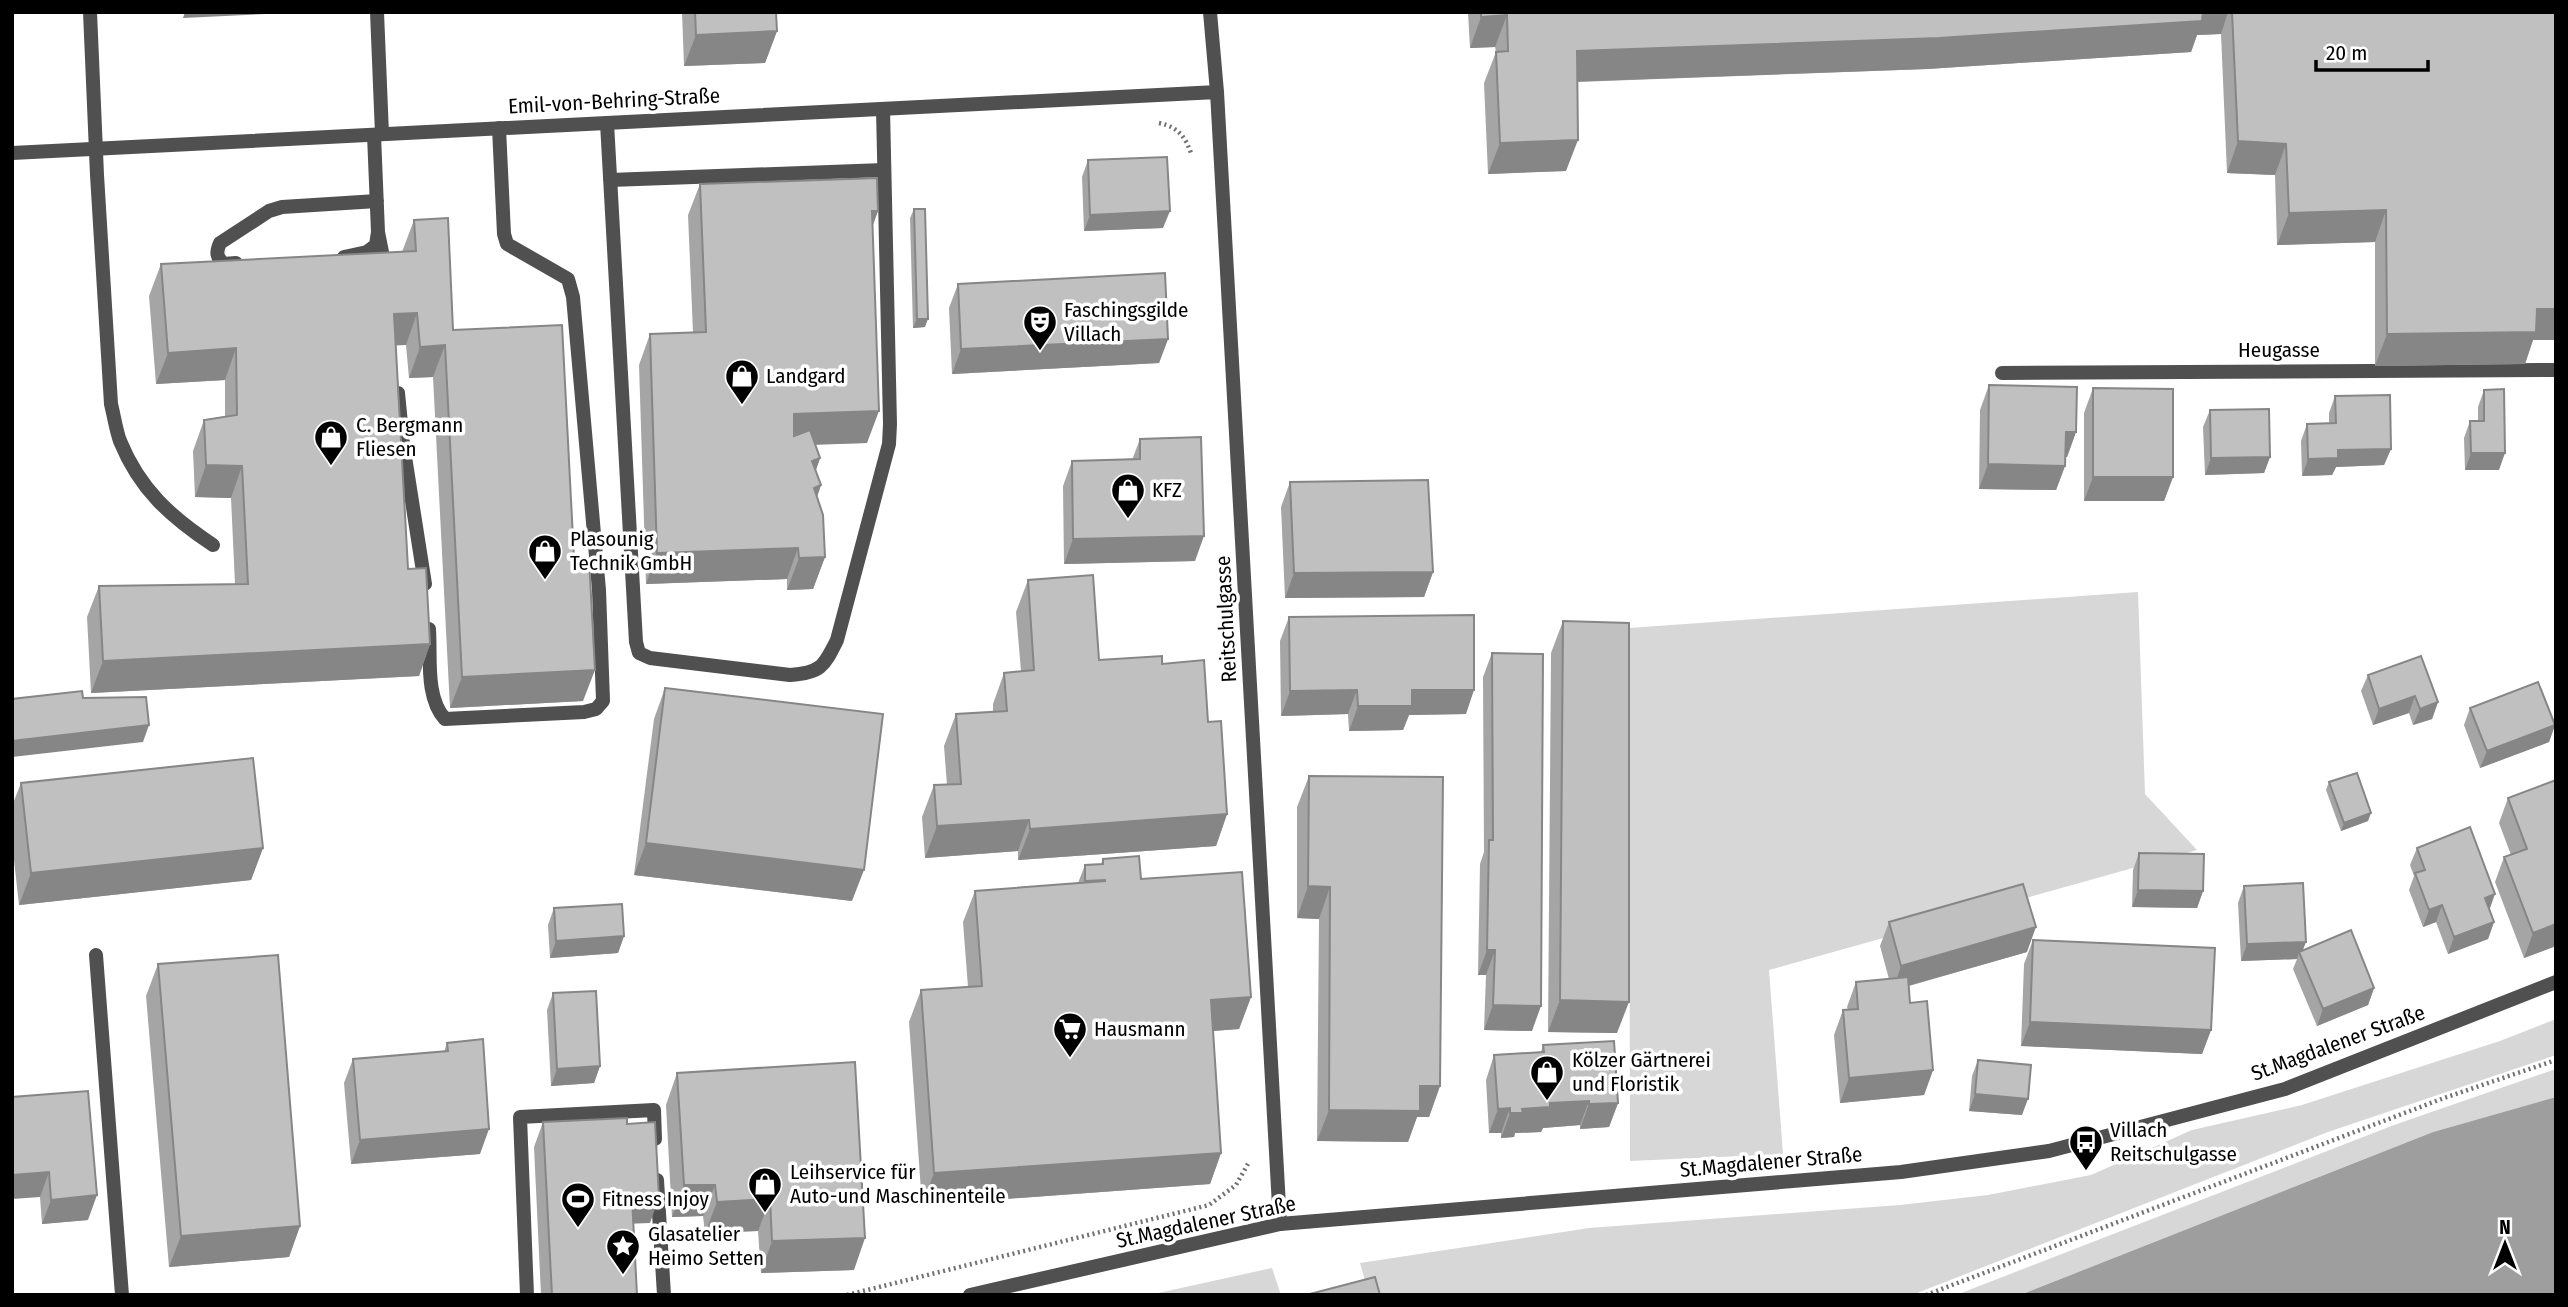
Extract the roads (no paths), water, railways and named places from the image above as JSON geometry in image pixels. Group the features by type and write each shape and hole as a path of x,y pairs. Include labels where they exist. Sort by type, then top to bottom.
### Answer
{"street":[{"path":"90,12 95,149 111,404 120,440 138,475 163,509 214,545"},
{"path":"377,12 378,232 388,284"},
{"name":"Reitschulgasse","path":"1210,12 1217,92 1280,1224"},
{"name":"Emil-von-Behring-Straße","path":"12,153 1217,92"},
{"path":"607,123 636,642 639,653 650,658 790,675 811,674 825,664 837,640 889,444 883,109"},
{"path":"397,382 403,444 428,606 433,700 438,711 445,719 584,712 596,709 603,701 599,590 573,297 568,279 507,244 504,234 499,128"},
{"path":"610,180 884,170"},
{"path":"250,262 224,264 216,250 220,243 269,211 282,207 377,201"},
{"path":"327,258 353,257 367,253 376,245 378,232"},
{"name":"Heugasse","path":"2002,373 2556,370"},
{"path":"96,955 122,1295"},
{"name":"St.Magdalener Straße","path":"970,1295 1280,1224 1902,1172 2049,1151 2285,1089 2556,982"},
{"path":"527,1295 520,1117 654,1110 664,1295"}],"place":[{"name":"Faschingsgilde Villach","path":"1040,352"},
{"name":"Landgard","path":"742,406"},
{"name":"C. Bergmann Fliesen","path":"331,467"},
{"name":"KFZ","path":"1128,520"},
{"name":"Plasounig Technik GmbH","path":"545,581"},
{"name":"Hausmann","path":"1070,1059"},
{"name":"Kölzer Gärtnerei und Floristik","path":"1547,1102"},
{"name":"Villach Reitschulgasse","path":"2086,1172"},
{"name":"Leihservice für Auto-und Maschinenteile","path":"765,1214"},
{"name":"Fitness Injoy","path":"578,1229"},
{"name":"Glasatelier Heimo Setten","path":"623,1276"}]}
